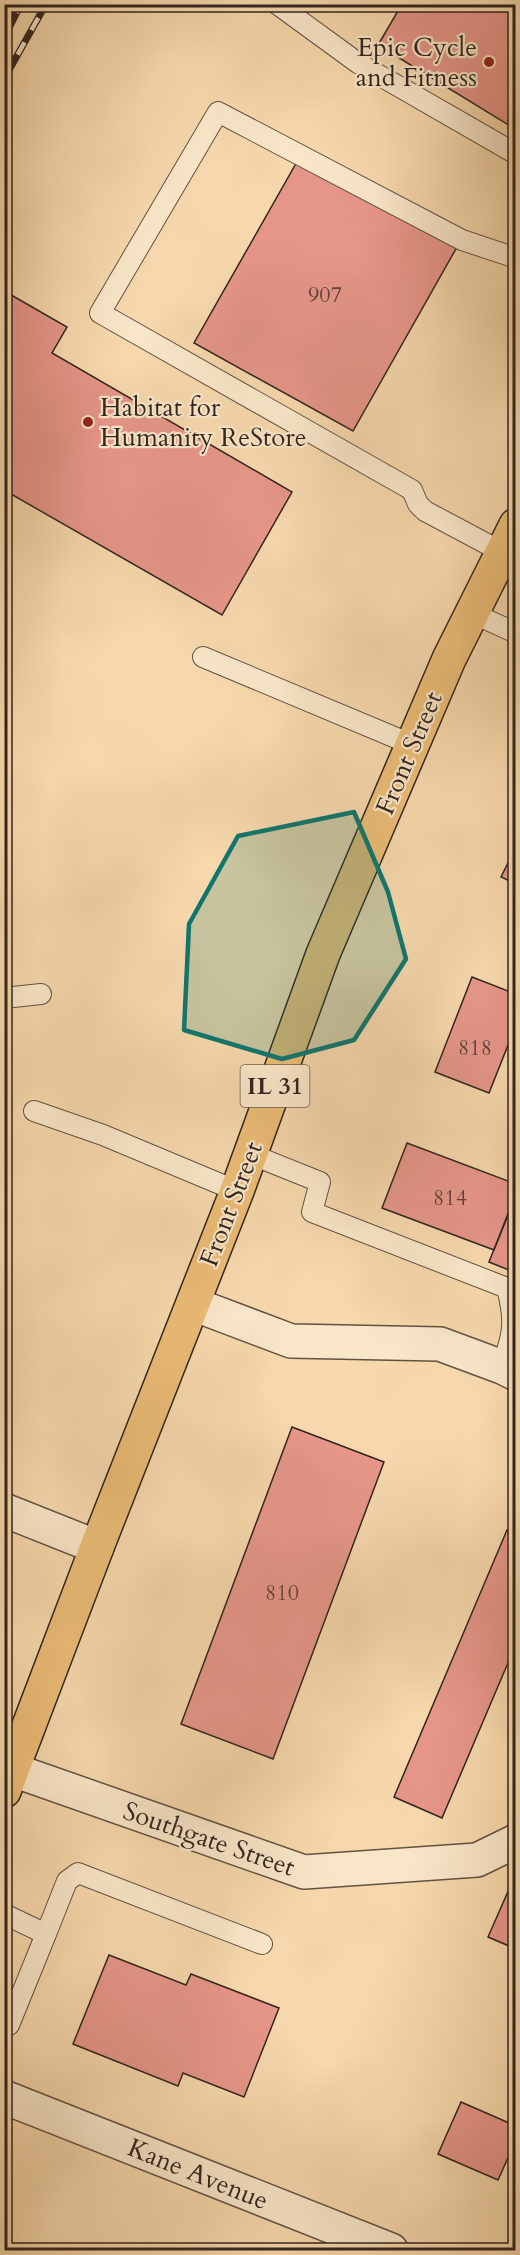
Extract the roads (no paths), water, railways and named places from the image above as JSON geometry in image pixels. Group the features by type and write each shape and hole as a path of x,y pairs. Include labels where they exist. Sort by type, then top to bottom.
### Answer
{"main road":[{"name":"Front Street","path":"9,1780 97,1547 237,1191 323,954 449,659 509,539"}],"street":[{"path":"193,1304 291,1341 440,1344 508,1370"},
{"path":"4,1510 97,1547"},
{"name":"Southgate Street","path":"9,1780 304,1872 477,1860 516,1841"},
{"name":"Kane Avenue","path":"4,2097 391,2250"}],"lane":[{"path":"278,4 358,63 516,154"},
{"path":"509,539 425,510 418,504 412,490 100,313 218,112 462,240 516,258"},
{"path":"472,613 516,633"},
{"path":"203,657 413,745"},
{"path":"4,998 41,994"},
{"path":"34,1111 103,1135 237,1191"},
{"path":"250,1154 320,1182 312,1212 507,1288 513,1312 513,1333 508,1370"},
{"path":"9,2025 67,1881 78,1873 262,1944"},
{"path":"4,1914 46,1934"}],"railway":[{"path":"4,38 21,4"},
{"path":"4,79 46,4"}],"place":[{"name":"Epic Cycle and Fitness","path":"489,62"},
{"name":"Habitat for Humanity ReStore","path":"88,422"}]}
